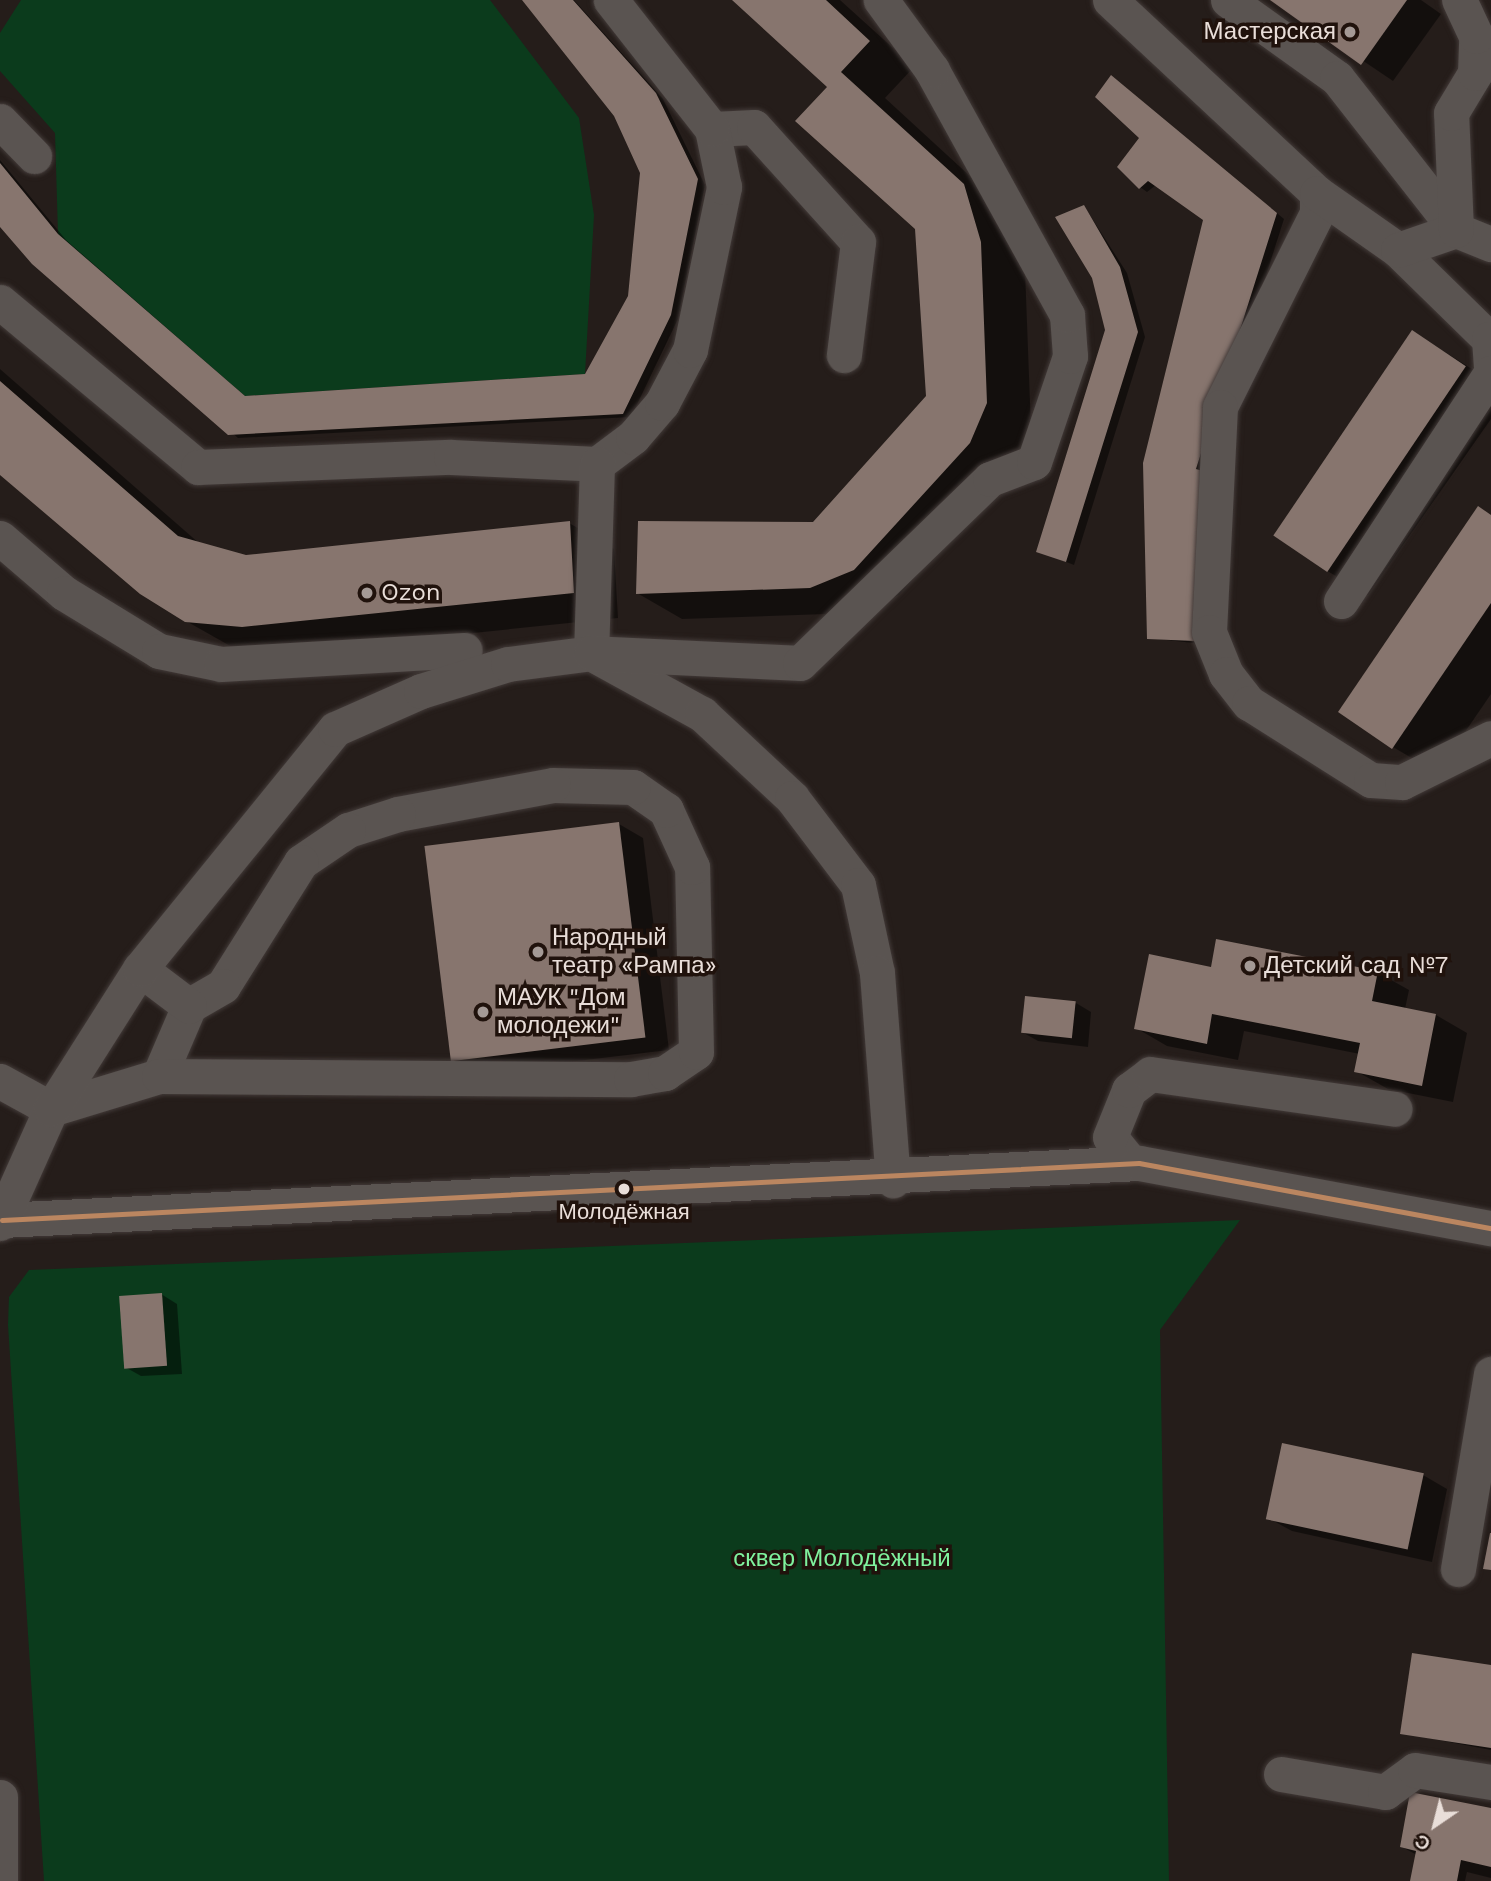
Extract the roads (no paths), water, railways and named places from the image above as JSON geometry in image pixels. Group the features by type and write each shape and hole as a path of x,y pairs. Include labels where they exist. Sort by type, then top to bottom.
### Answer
{"street":[{"path":"0,302 198,467 451,457 597,464 633,437 662,403 691,350 724,187 712,129 611,0"},
{"path":"881,0 932,70 1067,315 1070,356 1034,462 990,479 800,663 591,653 509,664 421,691 335,729 139,969 51,1109 1,1216 572,1188 893,1180 1131,1163 1491,1228"},
{"path":"1110,0 1317,193 1398,250 1489,339 1491,365"},
{"path":"1228,0 1338,78 1456,230 1491,244"},
{"path":"1456,230 1451,113 1475,73 1476,36 1459,0"},
{"path":"0,121 34,156"},
{"path":"712,129 754,127 858,242 844,355"},
{"path":"1317,193 1317,213 1220,407 1209,632 1226,674 1249,703 1371,780 1402,782 1491,738"},
{"path":"1398,250 1456,230"},
{"path":"1340,601 1491,373"},
{"path":"591,653 597,464"},
{"path":"0,538 64,593 159,651 221,664 465,650"},
{"path":"591,653 702,714 792,798 858,885 877,973 893,1180"},
{"path":"0,1081 51,1109 159,1076 540,1082 665,1073 696,1052 692,867 666,810 633,787 553,785 398,814 348,830 300,862 223,986 190,1006 159,1076"},
{"path":"139,969 190,1006"},
{"path":"1131,1163 1110,1137 1129,1090 1150,1074 1395,1109"},
{"path":"1458,1569 1491,1374"},
{"path":"1281,1774 1385,1792 1415,1770 1491,1782"},
{"path":"0,1797 0,1881"}],"place":[{"name":"Мастерская","path":"1350,32"},
{"name":"Ozon","path":"367,593"},
{"name":"Народный театр «Рампа»","path":"538,952"},
{"name":"Детский сад №7","path":"1250,966"},
{"name":"МАУК \"Дом молодежи\"","path":"483,1012"},
{"name":"Молодёжная","path":"624,1189"}],"park label":[{"name":"сквер Молодёжный","path":"842,1559"}]}
